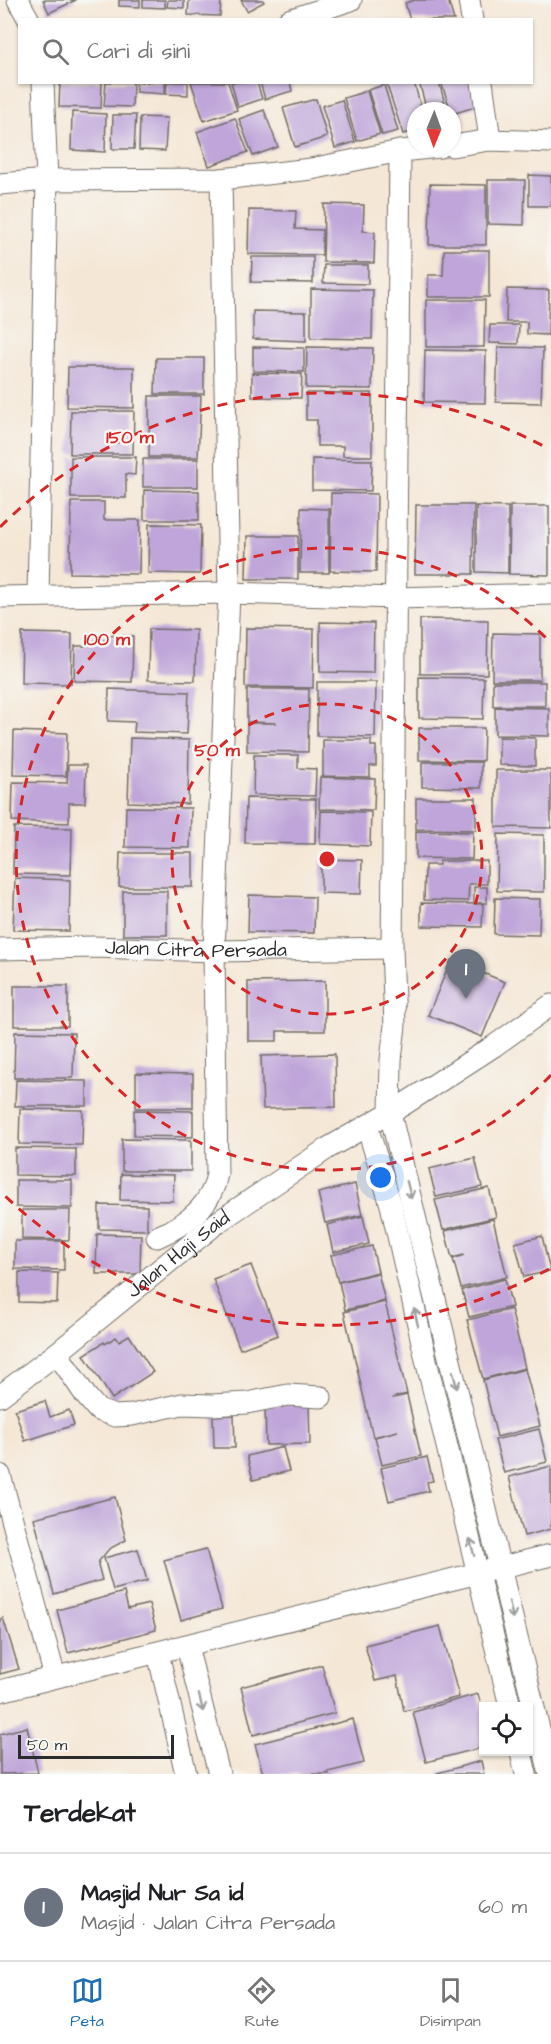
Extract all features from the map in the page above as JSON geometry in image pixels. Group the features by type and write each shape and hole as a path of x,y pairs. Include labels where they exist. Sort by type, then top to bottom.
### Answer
{"street":[{"path":"18,0 28,18"},
{"path":"295,18 351,0"},
{"path":"469,0 472,18"},
{"path":"32,596 47,180 43,84"},
{"path":"482,84 490,140"},
{"path":"461,145 490,140 551,142"},
{"path":"0,184 47,180 221,179 311,169 407,150"},
{"path":"400,151 392,948 395,1025 391,1060 396,1109 550,1774"},
{"path":"157,1237 171,1232 199,1211 209,1198 217,1174 214,951 229,593 221,179"},
{"path":"0,597 229,593 396,598 551,594"},
{"name":"Jalan Citra Persada","path":"0,949 93,947 122,950 214,951 392,948"},
{"name":"Jalan Haji Said","path":"0,1396 57,1353 218,1222 328,1149 396,1109 494,1046 551,1005"},
{"path":"367,1126 391,1204 427,1364 509,1702"},
{"path":"57,1353 98,1410 115,1416 132,1415 182,1404 247,1403 288,1395 321,1397"},
{"path":"0,1475 55,1677"},
{"path":"0,1691 551,1555"},
{"path":"187,1646 219,1774"},
{"path":"158,1653 186,1774"},
{"path":"522,1756 526,1774"}],"building":[{"path":"43,0 76,0 49,13"},
{"path":"119,0 140,0 140,7 119,6"},
{"path":"143,0 165,0 165,8 143,7"},
{"path":"168,0 184,0 184,8 167,7"},
{"path":"189,0 221,0 220,16 188,15"},
{"path":"241,0 263,0 264,2 247,11"},
{"path":"415,0 448,0 453,18 409,18 405,3"},
{"path":"60,84 102,84 101,108 59,107"},
{"path":"106,84 133,84 132,107 104,106"},
{"path":"136,84 165,84 165,94 136,92"},
{"path":"167,84 188,84 188,95 166,94"},
{"path":"192,84 229,84 237,110 204,121"},
{"path":"232,84 258,84 262,99 238,107"},
{"path":"261,84 290,84 292,91 265,99"},
{"path":"390,84 415,84 420,102 407,102 407,133 403,134 387,85"},
{"path":"420,84 440,84 445,102 425,102"},
{"path":"442,84 472,84 478,106 461,111 461,102 448,102"},
{"path":"384,85 398,131 382,135 368,90"},
{"path":"367,91 380,134 357,141 344,98"},
{"path":"316,99 327,137 295,147 283,108"},
{"path":"342,100 355,142 335,148 322,106"},
{"path":"264,110 278,147 253,156 239,119"},
{"path":"72,112 106,114 105,152 71,150"},
{"path":"113,115 136,115 134,149 112,149"},
{"path":"140,117 167,118 165,151 139,150"},
{"path":"235,118 248,152 209,166 197,132"},
{"path":"529,175 551,176 551,206 529,206"},
{"path":"488,180 525,180 524,225 488,224"},
{"path":"430,184 486,185 486,245 429,245"},
{"path":"324,204 364,205 363,231 375,232 374,263 323,262"},
{"path":"249,210 296,211 295,229 322,230 322,255 248,254"},
{"path":"444,250 489,250 489,297 428,297 428,275 443,275"},
{"path":"252,257 313,257 313,283 251,282"},
{"path":"324,265 368,265 368,284 323,283"},
{"path":"311,289 373,290 372,339 311,338"},
{"path":"507,289 549,290 548,335 527,334 527,322 506,322"},
{"path":"426,300 485,300 484,347 426,347"},
{"path":"253,311 306,312 306,341 253,339"},
{"path":"490,325 519,325 518,344 489,343"},
{"path":"253,347 304,348 304,372 253,371"},
{"path":"307,347 373,348 372,389 306,388"},
{"path":"498,347 543,348 541,403 496,402"},
{"path":"425,350 486,351 485,403 424,402"},
{"path":"156,358 204,358 204,394 155,394"},
{"path":"68,367 134,367 134,408 67,407"},
{"path":"252,373 302,374 301,398 252,397"},
{"path":"306,393 372,393 372,456 343,456 343,446 317,446 317,420 306,420"},
{"path":"149,396 201,396 198,457 149,457"},
{"path":"71,411 134,411 133,454 70,454"},
{"path":"71,457 136,457 135,475 126,474 126,498 71,498"},
{"path":"143,459 198,459 198,487 143,487"},
{"path":"312,459 372,460 371,491 312,490"},
{"path":"144,490 199,491 199,520 144,520"},
{"path":"331,493 377,494 376,572 330,571"},
{"path":"71,502 104,502 104,520 140,520 139,574 70,573"},
{"path":"416,505 474,505 473,574 415,574"},
{"path":"476,506 508,507 508,573 476,572"},
{"path":"510,506 549,506 549,575 509,574"},
{"path":"301,508 329,509 329,573 300,573"},
{"path":"149,524 201,525 200,574 148,573"},
{"path":"247,536 298,536 298,579 246,579"},
{"path":"420,619 488,620 487,674 420,674"},
{"path":"320,622 374,623 373,673 320,672"},
{"path":"246,628 314,629 313,688 245,687"},
{"path":"149,629 196,630 195,681 148,680"},
{"path":"22,633 72,634 71,684 21,683"},
{"path":"493,633 540,634 540,680 492,680"},
{"path":"86,635 133,636 132,682 74,681 75,646 86,646"},
{"path":"419,677 484,678 483,719 419,718"},
{"path":"317,682 376,682 375,737 317,736"},
{"path":"493,682 545,682 545,706 493,706"},
{"path":"109,689 189,692 187,734 134,732 135,722 108,721"},
{"path":"247,689 309,689 308,752 247,751 247,723 277,723 247,722"},
{"path":"495,707 549,708 549,736 495,735"},
{"path":"419,728 484,728 483,761 419,760"},
{"path":"14,731 67,733 66,776 13,775"},
{"path":"499,737 535,738 535,766 499,765"},
{"path":"130,738 189,740 188,804 128,802"},
{"path":"323,740 371,740 371,746 376,746 376,766 370,766 370,777 323,776"},
{"path":"254,755 298,755 298,768 316,769 315,796 253,795"},
{"path":"422,762 481,762 481,788 422,787"},
{"path":"68,765 86,765 85,803 69,803 69,823 12,821 13,782 67,783"},
{"path":"496,770 551,770 551,828 496,827"},
{"path":"320,777 375,779 374,810 319,809"},
{"path":"246,798 316,799 315,844 245,843"},
{"path":"416,798 476,798 476,830 416,829"},
{"path":"126,807 191,808 190,848 125,847"},
{"path":"321,811 371,812 370,846 320,844"},
{"path":"14,827 72,828 71,875 13,874"},
{"path":"416,831 473,832 472,859 416,858"},
{"path":"498,834 544,835 544,892 497,891"},
{"path":"120,853 193,853 193,887 119,887"},
{"path":"321,859 362,860 361,894 321,893"},
{"path":"439,861 487,861 487,884 469,884 468,901 424,900 425,865 439,865"},
{"path":"15,878 70,880 69,931 13,930"},
{"path":"474,887 487,887 487,903 474,903"},
{"path":"123,891 167,891 167,935 123,935"},
{"path":"249,895 315,897 314,933 248,932"},
{"path":"495,898 540,899 539,935 494,934"},
{"path":"421,903 483,904 482,927 421,926"},
{"path":"451,960 505,982 482,1037 428,1015"},
{"path":"325,981 325,1031 277,1031 277,1041 248,1041 248,982"},
{"path":"14,986 68,986 68,1026 14,1026"},
{"path":"15,1032 74,1033 73,1078 14,1078"},
{"path":"335,1054 336,1107 263,1109 261,1056"},
{"path":"136,1073 193,1074 193,1108 136,1108"},
{"path":"16,1080 87,1081 87,1106 15,1106"},
{"path":"20,1109 83,1110 82,1145 19,1144"},
{"path":"134,1110 193,1111 193,1137 134,1136"},
{"path":"122,1139 191,1140 191,1171 122,1171"},
{"path":"15,1148 76,1149 76,1176 15,1175"},
{"path":"475,1158 482,1187 436,1197 429,1169"},
{"path":"121,1174 174,1175 173,1201 120,1200"},
{"path":"16,1180 72,1180 72,1208 16,1207"},
{"path":"355,1184 362,1215 325,1223 318,1193"},
{"path":"489,1188 496,1217 443,1230 435,1200"},
{"path":"99,1205 147,1206 147,1230 99,1229"},
{"path":"22,1210 70,1210 69,1240 22,1239"},
{"path":"363,1216 369,1244 333,1252 327,1225"},
{"path":"493,1219 507,1277 461,1288 453,1259 464,1255 452,1258 445,1231"},
{"path":"97,1234 141,1235 140,1274 96,1274"},
{"path":"542,1236 550,1271 524,1277 515,1243"},
{"path":"15,1241 64,1241 64,1270 15,1269"},
{"path":"372,1246 378,1272 338,1282 331,1255"},
{"path":"251,1265 278,1335 240,1349 213,1279"},
{"path":"19,1272 58,1273 57,1303 19,1302"},
{"path":"378,1273 385,1301 345,1310 339,1282"},
{"path":"505,1279 512,1307 469,1317 462,1290"},
{"path":"385,1302 407,1394 392,1398 407,1395 421,1456 382,1465 375,1437 398,1431 373,1437 344,1312"},
{"path":"511,1309 525,1368 483,1379 467,1320"},
{"path":"129,1335 153,1372 112,1399 84,1355 104,1342 105,1344 116,1337 119,1341"},
{"path":"525,1369 540,1426 497,1437 483,1380"},
{"path":"45,1401 50,1417 69,1410 74,1425 25,1441 15,1410"},
{"path":"309,1404 310,1444 266,1445 265,1405"},
{"path":"234,1415 235,1448 214,1448 213,1416"},
{"path":"539,1429 547,1462 504,1473 495,1440"},
{"path":"283,1447 289,1471 253,1480 247,1456"},
{"path":"427,1457 433,1481 427,1482 429,1491 389,1501 381,1468"},
{"path":"551,1466 551,1529 524,1536 509,1477"},
{"path":"115,1497 126,1540 109,1549 99,1561 102,1580 54,1594 34,1518"},
{"path":"138,1549 147,1581 113,1590 104,1558"},
{"path":"206,1549 222,1609 181,1620 164,1560"},
{"path":"124,1592 128,1609 149,1604 156,1630 68,1653 57,1610"},
{"path":"3,1618 19,1669 0,1674 0,1619"},
{"path":"440,1626 459,1697 404,1711 397,1676 375,1681 365,1645"},
{"path":"322,1665 335,1713 253,1735 241,1687"},
{"path":"478,1694 480,1702 479,1748 426,1762 413,1712"},
{"path":"353,1719 364,1763 328,1772 329,1774 263,1774 255,1744"},
{"path":"27,1727 38,1773 0,1774 0,1734"},
{"path":"481,1761 484,1774 437,1774 437,1773"}],"place":[{"name":"Masjid Nur Sa id","path":"466,999"}]}
